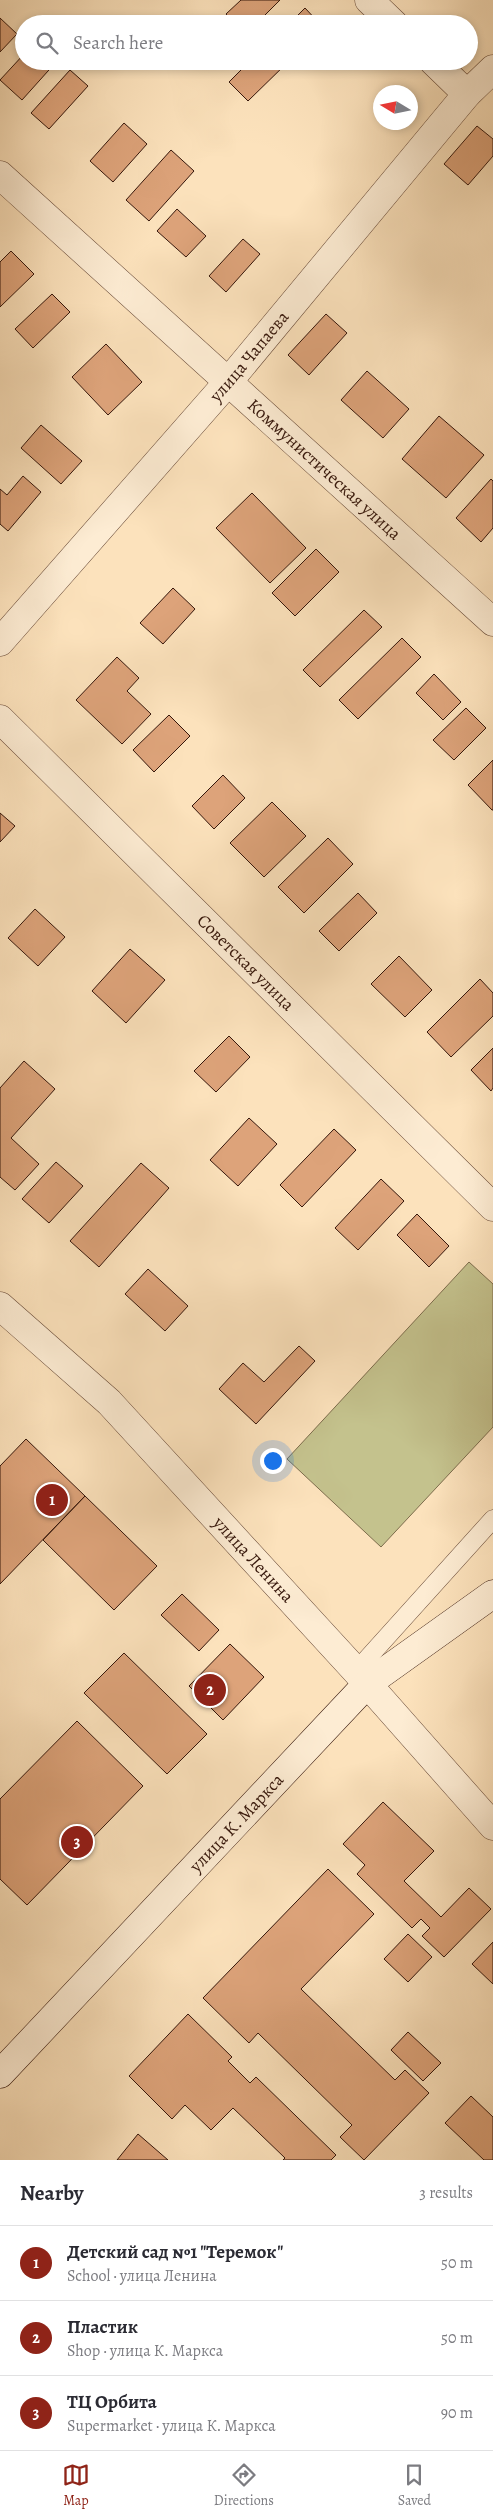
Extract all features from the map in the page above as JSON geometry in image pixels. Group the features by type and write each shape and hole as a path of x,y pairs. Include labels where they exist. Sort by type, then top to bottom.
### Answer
{"street":[{"path":"368,0 384,15"},
{"name":"улица Чапаева","path":"0,642 228,382 467,94 493,69"},
{"path":"442,70 467,94"},
{"name":"Коммунистическая улица","path":"0,175 493,622"},
{"name":"Советская улица","path":"0,719 493,1207"},
{"name":"улица Ленина","path":"0,1306 109,1402 361,1678 493,1826"},
{"name":"улица К. Маркса","path":"0,2074 361,1678 493,1594"}],"lane":[{"path":"361,1678 493,1520"}],"shaded area":[{"path":"469,1262 493,1284 493,1427 381,1547 287,1459"}],"building":[{"path":"241,0 280,0 265,15 226,14"},
{"path":"305,8 312,15 298,15"},
{"path":"0,18 15,32 15,36 0,52"},
{"path":"15,64 15,70 49,70 22,100 0,80"},
{"path":"70,70 88,86 49,129 31,113"},
{"path":"241,70 280,70 248,101 229,82"},
{"path":"124,123 147,144 113,182 90,161"},
{"path":"477,126 493,139 493,156 468,185 444,164"},
{"path":"171,150 194,171 149,221 126,200"},
{"path":"177,209 206,236 186,257 157,231"},
{"path":"243,239 260,254 226,292 209,276"},
{"path":"11,251 34,274 0,307 0,262"},
{"path":"52,294 70,312 33,348 15,329"},
{"path":"326,314 347,333 309,375 288,355"},
{"path":"106,344 142,382 108,415 72,377"},
{"path":"367,371 409,409 383,438 341,400"},
{"path":"439,416 484,455 446,498 402,459"},
{"path":"41,425 82,461 61,484 21,448"},
{"path":"23,476 41,492 8,531 0,524 0,489 7,495"},
{"path":"491,479 493,481 493,528 481,542 456,518"},
{"path":"252,493 306,548 270,583 216,528"},
{"path":"316,549 339,572 295,616 272,593"},
{"path":"173,588 195,609 163,644 140,623"},
{"path":"364,610 382,627 320,687 303,670"},
{"path":"402,638 421,657 358,719 339,700"},
{"path":"117,657 139,678 127,691 151,714 122,744 76,700"},
{"path":"434,674 461,702 443,720 416,693"},
{"path":"466,708 486,728 454,760 433,740"},
{"path":"169,715 190,736 154,772 133,750"},
{"path":"493,760 493,810 492,810 468,785"},
{"path":"223,775 245,798 214,829 192,806"},
{"path":"272,802 306,836 264,877 230,843"},
{"path":"0,813 15,826 0,842"},
{"path":"328,838 353,864 304,913 278,887"},
{"path":"358,893 377,913 339,951 319,931"},
{"path":"35,909 65,937 38,966 8,938"},
{"path":"130,949 165,980 126,1023 92,991"},
{"path":"399,956 432,990 405,1017 371,984"},
{"path":"480,979 493,993 493,1016 451,1057 427,1032"},
{"path":"229,1036 250,1057 216,1092 194,1071"},
{"path":"493,1048 493,1088 491,1091 471,1070"},
{"path":"24,1061 55,1089 11,1138 39,1164 15,1190 0,1177 0,1088"},
{"path":"249,1118 277,1144 238,1186 210,1160"},
{"path":"334,1129 356,1150 302,1207 280,1185"},
{"path":"56,1162 83,1186 49,1223 22,1199"},
{"path":"141,1163 169,1188 99,1267 70,1241"},
{"path":"381,1179 404,1201 358,1250 335,1228"},
{"path":"417,1214 449,1246 429,1267 397,1235"},
{"path":"148,1269 188,1306 165,1331 125,1294"},
{"path":"299,1346 315,1361 256,1424 219,1389 243,1363 264,1382"},
{"path":"26,1439 85,1496 0,1584 0,1466"},
{"path":"85,1496 157,1566 114,1610 43,1540"},
{"path":"182,1594 219,1630 199,1651 161,1615"},
{"path":"230,1644 264,1677 223,1720 189,1686"},
{"path":"124,1653 207,1734 167,1774 84,1693"},
{"path":"77,1721 143,1786 27,1905 0,1879 0,1799"},
{"path":"383,1802 434,1851 404,1881 441,1917 469,1888 491,1909 444,1957 422,1936 430,1928 421,1919 412,1928 357,1874 365,1865 343,1844"},
{"path":"328,1869 374,1914 301,1989 395,2080 405,2070 429,2093 364,2160 340,2137 352,2125 258,2033 249,2043 203,1998"},
{"path":"408,1934 432,1957 408,1982 384,1959"},
{"path":"493,1942 493,1984 472,1964"},
{"path":"188,2014 232,2057 228,2061 250,2083 256,2077 336,2155 331,2160 283,2160 285,2158 233,2108 211,2130 185,2105 172,2119 129,2076"},
{"path":"408,2032 441,2063 423,2081 391,2050"},
{"path":"471,2096 493,2117 493,2160 484,2160 445,2123"},
{"path":"138,2134 168,2160 117,2160"}],"place":[{"name":"Детский сад №1 \"Теремок\"","path":"52,1500"},
{"name":"Пластик","path":"210,1690"},
{"name":"ТЦ Орбита","path":"77,1842"}]}
